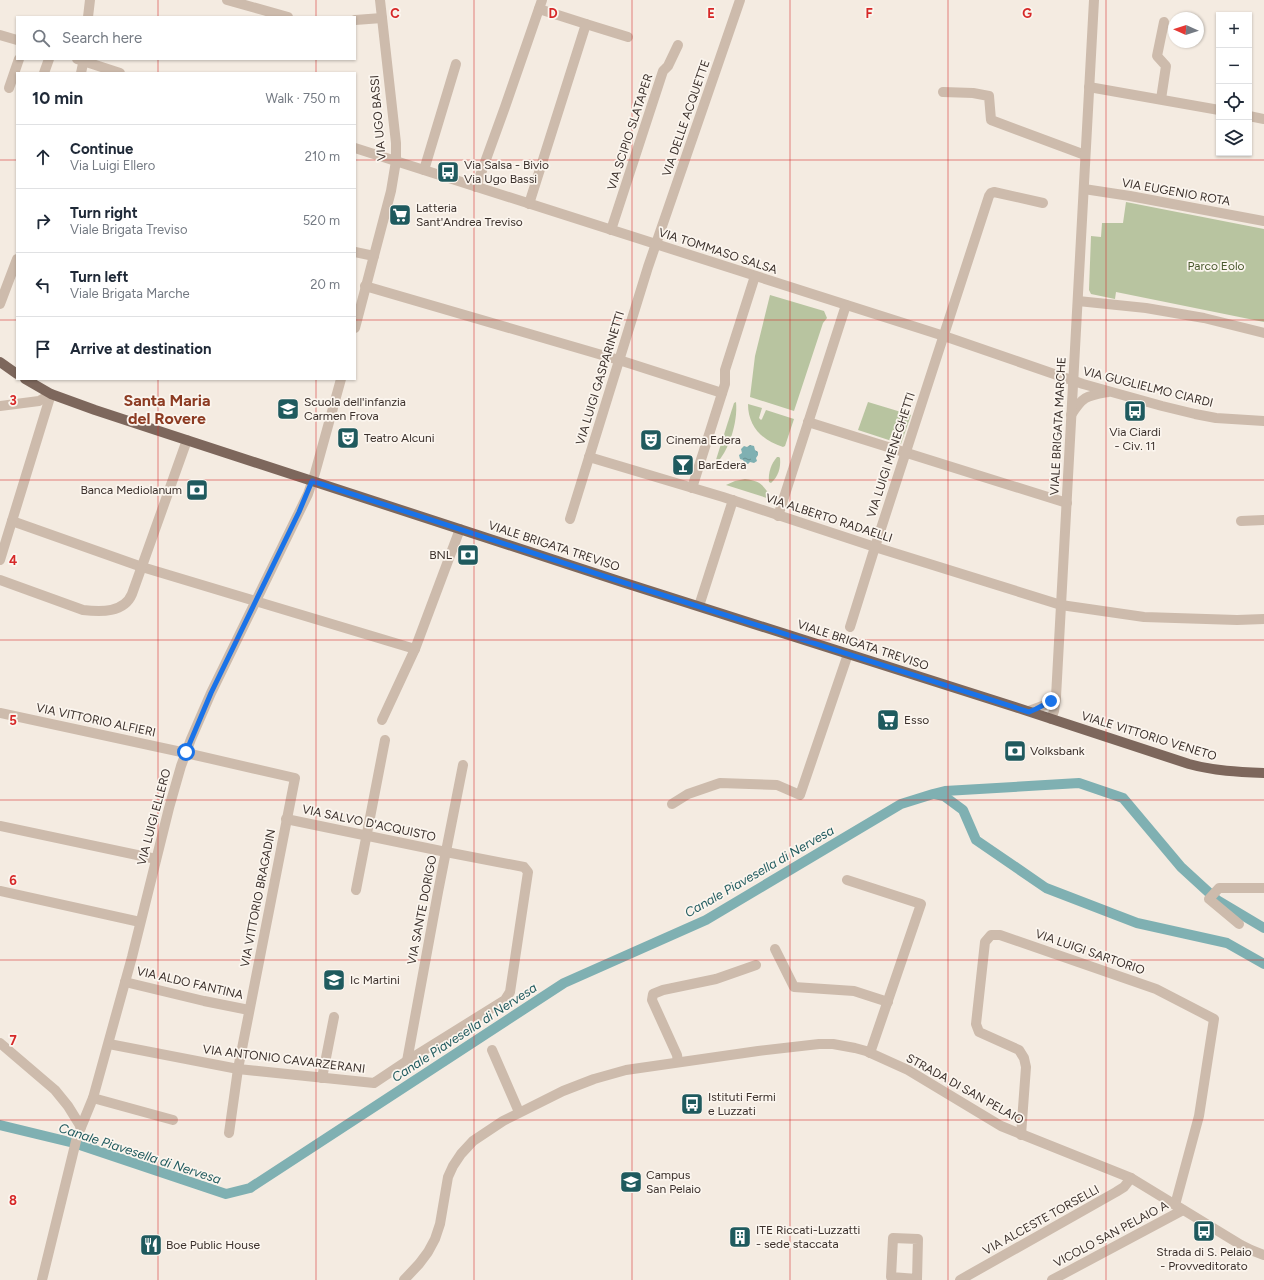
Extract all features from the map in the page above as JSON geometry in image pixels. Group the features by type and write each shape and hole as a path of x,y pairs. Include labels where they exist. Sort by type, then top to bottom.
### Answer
{"main road":[{"path":"0,362 16,373"},
{"name":"VIALE BRIGATA TREVISO","path":"27,380 51,394 95,410 622,582 1051,719"},
{"name":"VIALE VITTORIO VENETO","path":"1051,719 1200,767 1229,772 1264,773"}],"street":[{"path":"88,16 90,0"},
{"path":"227,0 284,16"},
{"name":"VIA UGO BASSI","path":"356,324 391,191 396,161 396,143 380,0"},
{"name":"VIA DELLE ACQUETTE","path":"656,244 740,0"},
{"name":"VIALE BRIGATA MARCHE","path":"1051,719 1056,697 1094,0"},
{"path":"476,187 506,107 541,5 586,24 628,37"},
{"path":"356,20 382,18"},
{"path":"1160,99 1166,66 1157,56 1164,22"},
{"path":"529,204 586,24"},
{"path":"0,34 16,40"},
{"name":"VIA SCIPIO SLATAPER","path":"611,230 664,71 678,45"},
{"path":"9,88 19,60"},
{"path":"44,72 49,60"},
{"path":"81,72 81,60 117,72"},
{"path":"424,170 456,64"},
{"path":"1089,87 1216,109"},
{"path":"942,92 973,93 989,96 991,120 1085,155"},
{"path":"1252,117 1264,119"},
{"name":"VIA TOMMASO SALSA","path":"356,148 944,336 1073,381"},
{"name":"VIA EUGENIO ROTA","path":"1084,190 1130,196 1264,221"},
{"name":"VIA LUIGI MENEGHETTI","path":"850,627 991,193 994,192 1042,203"},
{"name":"VIA LUIGI GASPARINETTI","path":"570,519 656,244"},
{"path":"356,252 374,256"},
{"path":"0,304 16,262"},
{"path":"692,488 725,384 726,370 755,276"},
{"path":"365,286 619,360 722,393"},
{"path":"1078,301 1146,308 1204,318 1264,333"},
{"path":"778,516 846,305"},
{"path":"312,481 341,380"},
{"name":"VIA GUGLIELMO CIARDI","path":"1073,381 1195,414 1216,418 1264,421"},
{"path":"1071,416 1078,404 1086,398 1111,392"},
{"path":"0,406 39,401 51,394"},
{"path":"0,560 51,394"},
{"path":"808,422 1067,504"},
{"path":"0,580 83,610 110,610 125,604 129,600 142,566 186,440"},
{"name":"VIA ALBERTO RADAELLI","path":"589,457 733,500 778,516 1061,605 1144,617 1237,620 1264,619"},
{"name":"VIA LUIGI ELLERO","path":"42,1280 77,1137 93,1098 109,1044 169,808 186,752 211,693 302,507 312,481"},
{"path":"699,606 733,500"},
{"path":"1241,521 1264,520"},
{"path":"12,521 142,566 415,649"},
{"path":"382,720 415,649 460,529"},
{"path":"672,804 688,794 720,783 778,785 800,795 848,654"},
{"path":"1029,712 1045,705 1056,697"},
{"name":"VIA VITTORIO ALFIERI","path":"0,713 186,752"},
{"path":"356,890 385,740"},
{"name":"VIA VITTORIO BRAGADIN","path":"186,752 295,778 238,1069 229,1133"},
{"name":"VIA SANTE DORIGO","path":"407,1061 463,765"},
{"name":"VIA SALVO D'ACQUISTO","path":"286,819 446,852"},
{"path":"0,826 156,860"},
{"name":"VIA ANTONIO CAVARZERANI","path":"109,1044 238,1069 374,1083 505,1000 510,992 528,872 524,867 446,852"},
{"path":"847,880 920,904 870,1053"},
{"path":"1239,924 1209,899 1213,894 1223,888 1264,888"},
{"path":"0,891 140,922"},
{"name":"VIA LUIGI SARTORIO","path":"1021,1135 1026,1067 1024,1058 1019,1050 979,1032 976,1024 985,942 991,935 1000,935 1156,989 1214,1019 1199,1116 1179,1207"},
{"path":"775,949 794,987 854,991 888,1002"},
{"path":"678,1062 677,1055 652,1000 653,994 664,990 716,979 756,965"},
{"name":"VIA ALDO FANTINA","path":"125,982 204,1001 250,1010"},
{"path":"322,1078 334,1017"},
{"path":"0,1043 55,1090 65,1102 81,1127"},
{"name":"STRADA DI SAN PELAIO","path":"404,1280 420,1264 435,1239 440,1224 448,1177 461,1154 473,1141 519,1112 563,1091 594,1079 626,1070 813,1044 844,1046 870,1053 908,1070 1001,1126 1131,1178 1241,1245 1264,1255"},
{"path":"492,1050 519,1112"},
{"path":"93,1098 173,1120"},
{"name":"VIA ALCESTE TORSELLI","path":"960,1280 1116,1192 1124,1187 1131,1178"},
{"name":"VICOLO SAN PELAIO A","path":"1052,1280 1179,1207"},
{"path":"893,1238 918,1239 917,1279 891,1277 893,1238"}],"green space":[{"name":"Parco Eolo","path":"1126,202 1264,229 1264,322 1116,292 1115,299 1091,294 1089,290 1091,236 1101,237 1102,223 1123,223"},
{"path":"770,295 824,311 827,318 823,323 794,411 750,397 755,356"},
{"path":"736,402 736,418 728,445 714,466 734,403"},
{"path":"868,402 911,415 901,444 858,430"},
{"path":"748,404 762,408 759,418 761,420 766,410 794,419 785,446 783,447 769,441 758,432 751,420"},
{"path":"777,457 780,458 780,465 776,478 771,483 769,482 770,469"},
{"path":"745,479 754,481 765,488 770,495 770,499 726,485"}],"water":[{"path":"750,445 754,446 755,450 758,452 758,455 756,458 757,461 754,463 750,462 748,464 740,459 739,455 742,453 741,449 744,446 747,447"}],"waterway":[{"name":"Canale Piavesella di Nervesa","path":"0,1125 74,1143 226,1194 250,1188 564,983 706,920 901,804 945,791 1079,783 1123,798 1181,867 1217,900 1264,928"},
{"name":"Canale Piavesella di Nervesa","path":"935,794 944,796 963,810 976,840 1046,888 1137,923 1227,943 1264,964"}],"place":[{"name":"Via Salsa - Bivio Via Ugo Bassi","path":"448,172"},
{"name":"Latteria Sant'Andrea Treviso","path":"400,215"},
{"name":"Scuola dell'infanzia Carmen Frova","path":"288,409"},
{"name":"Via Ciardi - Civ. 11","path":"1135,411"},
{"name":"Teatro Alcuni","path":"348,438"},
{"name":"Cinema Edera","path":"651,440"},
{"name":"BarEdera","path":"683,465"},
{"name":"Banca Mediolanum","path":"197,490"},
{"name":"BNL","path":"468,555"},
{"name":"Esso","path":"888,720"},
{"name":"Volksbank","path":"1015,751"},
{"name":"Ic Martini","path":"334,980"},
{"name":"Istituti Fermi e Luzzati","path":"692,1104"},
{"name":"Campus San Pelaio","path":"631,1182"},
{"name":"Strada di S. Pelaio - Provveditorato","path":"1204,1231"},
{"name":"ITE Riccati-Luzzatti - sede staccata","path":"740,1237"},
{"name":"Boe Public House","path":"151,1245"}],"district":[{"name":"Santa Maria del Rovere","path":"167,409"}],"route":[{"path":"186,752 211,693 308,494 312,481 1029,712 1051,701"}]}
